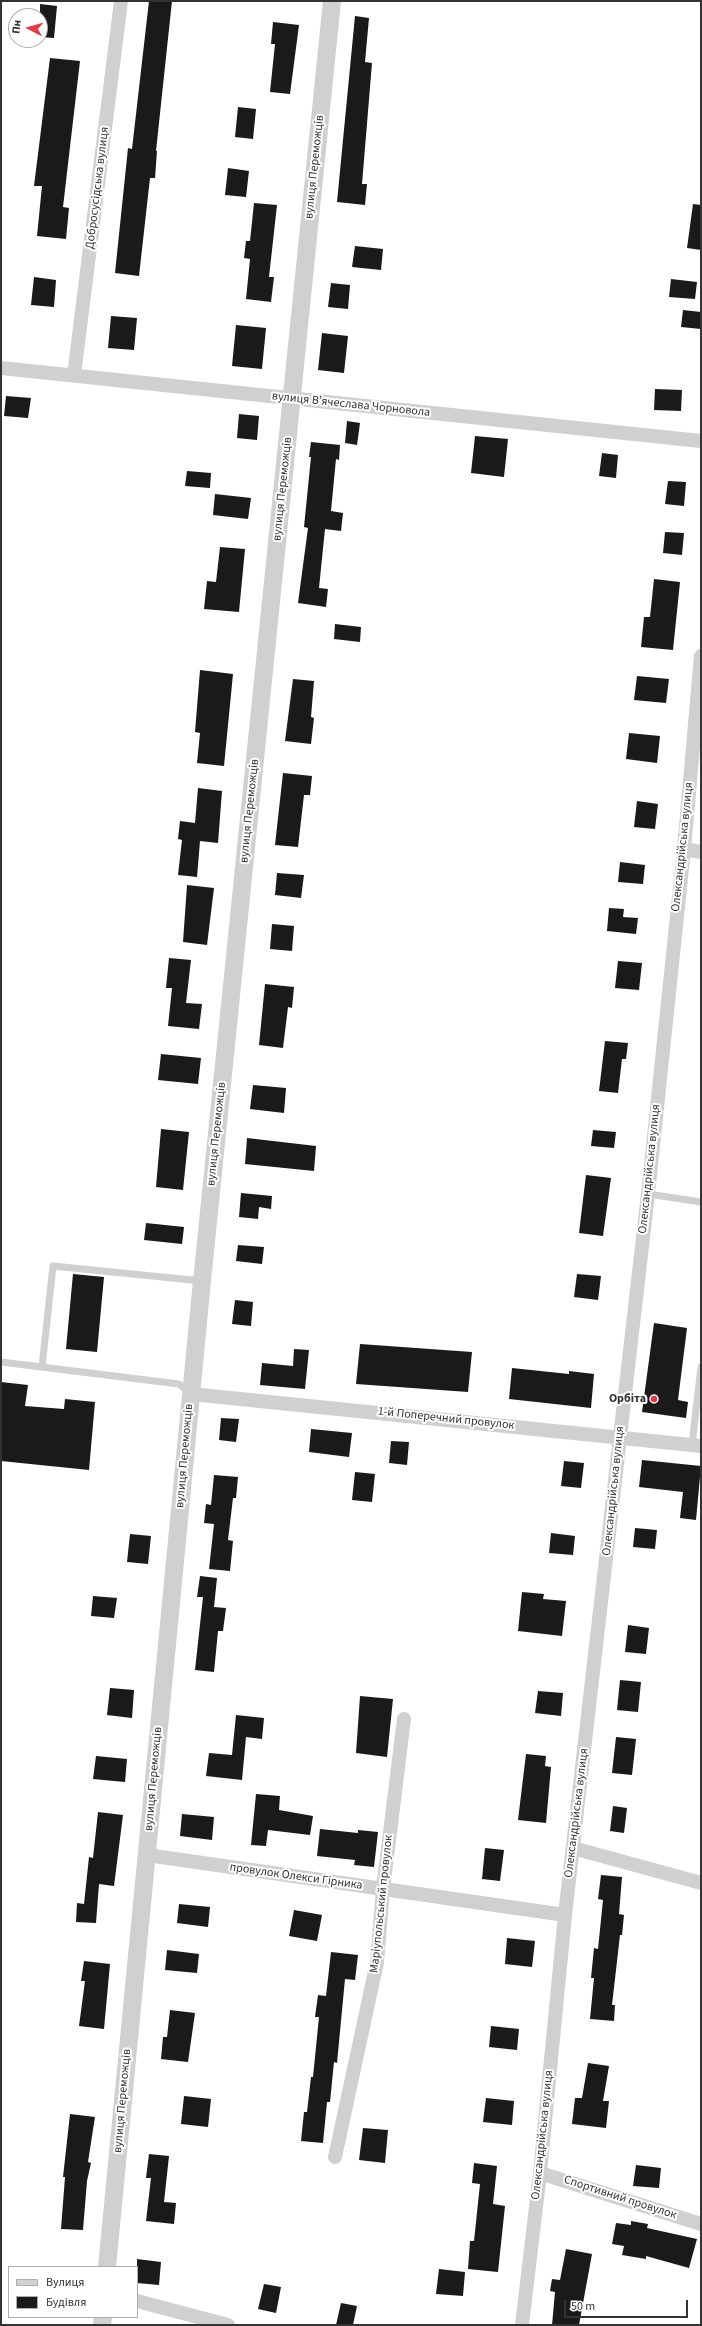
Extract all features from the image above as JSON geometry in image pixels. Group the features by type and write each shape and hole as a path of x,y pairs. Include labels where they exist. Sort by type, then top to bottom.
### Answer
{"street":[{"name":"Добросусідська вулиця","path":"74,375 121,1"},
{"name":"вулиця Переможців","path":"108,2266 202,1281 332,1"},
{"name":"вулиця Вʼячеслава Чорновола","path":"1,368 701,441"},
{"name":"Олександрійська вулиця","path":"522,2325 540,2173 564,1915 648,1194 684,849 701,656"},
{"path":"684,849 701,852"},
{"name":"1-й Поперечний провулок","path":"191,1394 620,1436 697,1446"},
{"name":"Маріупольський провулок","path":"335,2157 377,1962 383,1889 404,1719"},
{"path":"573,1848 701,1883"},
{"name":"провулок Олекси Гірника","path":"146,1856 564,1915"},
{"name":"Спортивний провулок","path":"540,2173 701,2224"},
{"path":"138,2301 228,2325"}],"lane":[{"path":"648,1194 701,1202"},
{"path":"42,1367 53,1266 202,1281"},
{"path":"1,1362 179,1384 191,1394"},
{"path":"697,1446 701,1367"}],"building":[{"path":"149,1 172,1 156,151 155,178 150,178 139,276 115,273 128,148 132,149"},
{"path":"40,4 57,6 54,38 48,38 48,8 40,8"},
{"path":"355,16 369,18 365,62 372,63 362,184 367,184 365,205 337,202"},
{"path":"273,22 299,25 290,94 270,92 275,44 271,44"},
{"path":"50,58 80,61 63,207 69,208 66,239 37,236 42,186 34,186"},
{"path":"238,107 256,109 253,139 235,137"},
{"path":"228,168 249,171 246,197 225,195"},
{"path":"254,203 277,205 269,277 274,277 271,302 246,299 250,259 244,258 246,241 250,241"},
{"path":"693,204 701,205 701,250 687,248"},
{"path":"355,246 383,249 381,270 352,267"},
{"path":"34,277 56,280 54,307 31,305"},
{"path":"671,279 697,282 695,299 669,297"},
{"path":"331,283 350,285 348,309 328,307"},
{"path":"683,310 701,312 701,329 681,327"},
{"path":"111,316 137,318 134,350 108,348"},
{"path":"236,325 266,328 262,369 232,366"},
{"path":"322,333 348,336 344,373 318,370"},
{"path":"655,389 682,390 681,411 654,410"},
{"path":"6,396 31,398 28,418 4,416"},
{"path":"239,414 259,416 257,440 237,438"},
{"path":"347,421 360,423 357,445 345,443"},
{"path":"475,436 508,439 504,477 471,473"},
{"path":"311,442 340,445 339,460 336,459 331,511 343,513 341,531 325,529 319,588 328,589 326,607 298,603 308,528 304,527 311,457 309,457"},
{"path":"602,453 618,455 616,478 599,476"},
{"path":"187,471 211,473 210,488 185,486"},
{"path":"668,481 686,482 684,506 665,504"},
{"path":"215,494 251,498 248,519 213,515"},
{"path":"665,532 684,533 682,555 663,553"},
{"path":"220,547 245,549 239,612 204,609 207,581 216,582"},
{"path":"654,579 680,582 673,650 641,647 644,617 650,617"},
{"path":"335,624 361,627 360,642 334,639"},
{"path":"200,670 233,674 224,766 197,763 200,733 195,732"},
{"path":"637,676 669,679 666,703 634,700"},
{"path":"293,679 314,681 311,717 314,718 311,744 285,741"},
{"path":"629,733 660,736 657,763 626,759"},
{"path":"283,773 312,776 310,795 304,795 298,847 275,845"},
{"path":"198,788 222,791 218,843 200,841 197,877 178,875 182,840 178,839 180,821 195,823"},
{"path":"637,801 658,804 655,829 634,827"},
{"path":"620,862 645,865 643,884 618,882"},
{"path":"277,873 304,875 301,898 275,895"},
{"path":"187,885 214,888 207,945 183,942"},
{"path":"609,908 624,909 623,917 638,918 636,934 607,931"},
{"path":"272,924 294,926 292,951 270,949"},
{"path":"169,958 191,960 186,1003 202,1004 199,1029 168,1026 172,988 166,988"},
{"path":"618,961 642,963 639,990 615,988"},
{"path":"265,984 294,987 292,1008 288,1007 283,1048 259,1045"},
{"path":"605,1041 628,1043 626,1059 622,1059 618,1093 599,1091"},
{"path":"161,1054 201,1058 198,1084 158,1080"},
{"path":"253,1085 286,1088 284,1113 250,1109"},
{"path":"161,1129 189,1132 183,1190 156,1187"},
{"path":"593,1130 616,1132 614,1148 591,1146"},
{"path":"247,1138 316,1146 314,1171 245,1164"},
{"path":"586,1175 611,1178 603,1236 579,1233"},
{"path":"241,1193 272,1196 271,1209 259,1207 258,1219 239,1217"},
{"path":"146,1223 184,1227 182,1244 144,1240"},
{"path":"238,1245 264,1247 262,1264 236,1261"},
{"path":"73,1274 104,1277 97,1352 66,1349"},
{"path":"577,1274 601,1276 598,1300 574,1297"},
{"path":"235,1300 253,1302 251,1326 232,1324"},
{"path":"654,1323 687,1328 678,1400 688,1402 686,1418 642,1412"},
{"path":"360,1344 472,1352 468,1392 356,1384"},
{"path":"294,1349 309,1350 305,1389 260,1385 262,1363 293,1366"},
{"path":"512,1368 569,1374 569,1371 594,1374 591,1408 509,1399"},
{"path":"1,1382 28,1385 25,1406 64,1409 65,1399 95,1402 89,1470 1,1461"},
{"path":"221,1418 239,1419 236,1442 219,1440"},
{"path":"311,1429 352,1433 349,1457 309,1452"},
{"path":"391,1441 409,1442 407,1465 389,1463"},
{"path":"642,1460 701,1466 696,1520 680,1518 683,1492 639,1487"},
{"path":"564,1461 584,1463 581,1488 561,1486"},
{"path":"355,1472 375,1474 372,1502 352,1500"},
{"path":"214,1475 238,1477 236,1498 233,1498 228,1540 233,1541 230,1571 209,1569 214,1524 204,1523 206,1504 211,1505"},
{"path":"635,1528 657,1530 655,1549 633,1547"},
{"path":"551,1533 575,1536 573,1555 549,1553"},
{"path":"130,1534 151,1536 148,1564 127,1562"},
{"path":"200,1576 217,1578 214,1607 226,1608 223,1631 218,1631 214,1672 195,1670 203,1597 197,1597"},
{"path":"522,1592 544,1594 543,1599 566,1601 562,1636 518,1631"},
{"path":"93,1596 117,1598 114,1618 91,1616"},
{"path":"628,1625 649,1628 646,1654 625,1652"},
{"path":"620,1680 641,1682 638,1712 617,1710"},
{"path":"110,1688 134,1690 132,1718 107,1715"},
{"path":"538,1691 563,1693 561,1716 535,1713"},
{"path":"360,1696 393,1699 387,1757 356,1753"},
{"path":"236,1715 264,1718 262,1739 246,1737 242,1780 206,1776 209,1753 232,1755"},
{"path":"616,1737 636,1739 632,1775 612,1773"},
{"path":"526,1754 546,1756 545,1766 551,1767 546,1823 518,1820"},
{"path":"96,1756 127,1759 125,1782 93,1779"},
{"path":"256,1794 280,1796 279,1810 313,1816 310,1835 268,1830 266,1846 251,1845"},
{"path":"613,1806 627,1808 624,1833 610,1831"},
{"path":"98,1812 123,1815 114,1886 99,1884 96,1923 76,1922 77,1903 84,1904 89,1857 93,1858"},
{"path":"182,1814 214,1817 212,1840 180,1836"},
{"path":"320,1829 358,1833 358,1830 378,1832 374,1867 354,1865 355,1860 317,1856"},
{"path":"485,1848 504,1850 500,1881 482,1879"},
{"path":"601,1875 622,1877 619,1914 624,1915 622,1935 620,1935 612,2005 615,2005 614,2021 590,2019 594,1978 591,1978 594,1948 598,1949 603,1900 598,1899"},
{"path":"179,1904 210,1907 208,1927 177,1923"},
{"path":"294,1910 322,1915 317,1941 289,1936"},
{"path":"507,1938 535,1941 532,1967 505,1964"},
{"path":"167,1950 199,1954 197,1973 165,1970"},
{"path":"331,1952 358,1955 355,1980 345,1979 337,2063 334,2062 330,2102 327,2102 323,2143 301,2141 304,2112 307,2112 311,2077 313,2077 319,2017 315,2017 318,1995 326,1996"},
{"path":"84,1961 110,1964 104,2029 79,2026 85,1981 81,1981"},
{"path":"170,2010 195,2013 188,2062 161,2059 163,2037 167,2037"},
{"path":"491,2026 519,2029 517,2050 489,2047"},
{"path":"588,2063 609,2066 603,2101 609,2101 606,2128 572,2124 575,2098 582,2098"},
{"path":"184,2096 211,2099 208,2127 181,2124"},
{"path":"486,2098 514,2101 512,2125 483,2122"},
{"path":"70,2114 95,2117 88,2162 91,2163 87,2181 83,2230 61,2229 65,2177 63,2177"},
{"path":"363,2128 388,2130 385,2163 359,2160"},
{"path":"149,2154 169,2156 164,2202 176,2203 174,2224 146,2221 151,2178 146,2178"},
{"path":"474,2163 497,2166 493,2204 505,2206 498,2272 468,2269 470,2241 474,2241 480,2184 472,2183"},
{"path":"636,2165 661,2168 659,2188 633,2186"},
{"path":"631,2221 648,2224 647,2228 697,2239 689,2268 646,2256 646,2259 622,2255 624,2246 612,2244 616,2223 631,2225"},
{"path":"566,2249 592,2254 579,2325 552,2325 555,2292 550,2291 552,2279 560,2280"},
{"path":"137,2259 161,2262 159,2285 138,2283"},
{"path":"439,2269 465,2272 463,2296 436,2294"},
{"path":"264,2284 281,2287 276,2313 258,2309"},
{"path":"341,2303 357,2306 353,2325 336,2325"}],"place":[{"name":"Орбіта","path":"654,1399"}]}
